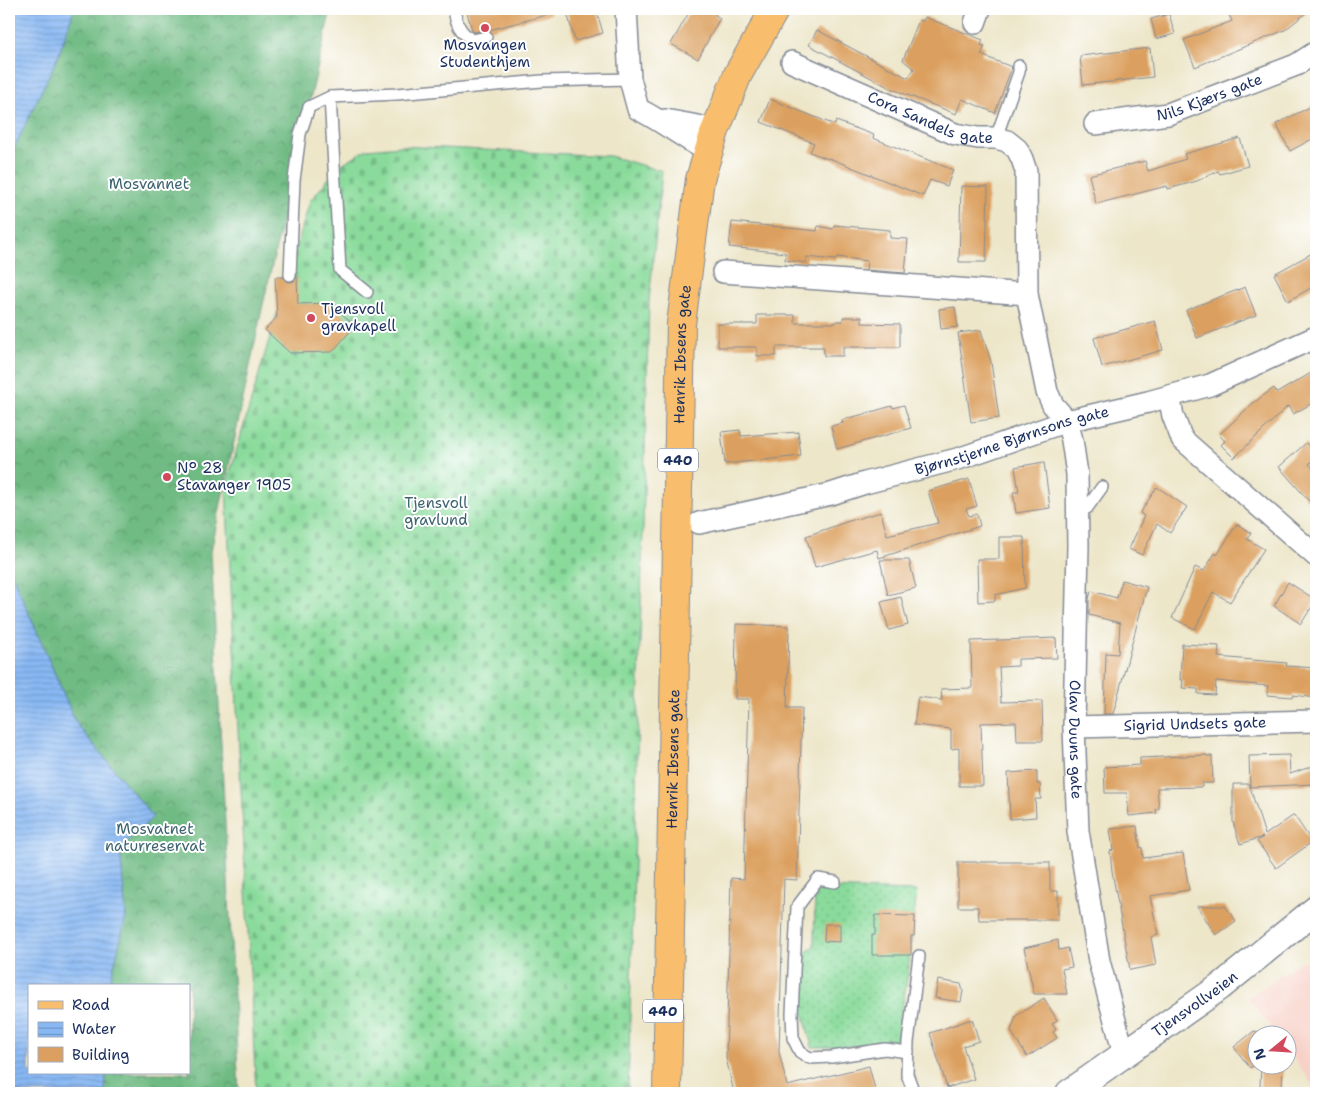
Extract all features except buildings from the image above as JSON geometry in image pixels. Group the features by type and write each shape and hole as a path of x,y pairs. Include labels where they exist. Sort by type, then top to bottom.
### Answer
{"main road":[{"name":"Henrik Ibsens gate","path":"667,1093 680,330 700,179 712,141 738,74 774,9"},
{"name":"Henrik Ibsens gate","path":"656,1093 670,928"}],"street":[{"path":"626,9 630,79 638,109 658,119 692,143 712,141"},
{"name":"Nils Kjærs gate","path":"1095,124 1168,114 1296,66 1316,52"},
{"name":"Cora Sandels gate","path":"792,62 955,134 978,138 996,138 1007,141 1017,149 1026,171 1027,294 1047,392 1053,405 1067,421"},
{"path":"723,272 1027,294"},
{"name":"Bjørnstjerne Bjørnsons gate","path":"699,523 830,494 864,483 961,458 1067,421 1210,385 1316,337"},
{"path":"1168,396 1182,439 1316,556"},
{"name":"Olav Duuns gate","path":"1067,421 1077,474 1078,554 1074,727 1078,831 1099,960 1124,1054"},
{"name":"Sigrid Undsets gate","path":"1074,727 1316,721"},
{"name":"Tjensvollveien","path":"1069,1093 1220,987 1316,909"}],"lane":[{"path":"454,9 456,22 464,35 473,40 486,37"},
{"path":"996,138 1019,72 1019,66"},
{"path":"290,275 294,180 300,134 308,107 330,97 397,94 542,81 630,79"},
{"path":"330,97 340,270 367,292"},
{"path":"1077,511 1087,508 1102,487"},
{"path":"835,882 818,879 797,907 792,1014 793,1038 800,1052 810,1058 856,1054 885,1049 908,1052"},
{"path":"914,1093 907,1074 919,956"}],"shaded area":[{"path":"1301,961 1316,961 1316,1089 1298,1065 1298,1024 1268,1024 1248,998"}],"green space":[{"name":"Mosvannet","path":"74,9 331,9 262,309 211,551 239,1093 105,1093 106,1074 190,1074 190,984 109,984 126,917 120,848 153,817 76,723 9,567 9,248 15,213 9,202 9,159 59,54"},
{"name":"Tjensvoll gravlund","path":"401,146 610,156 662,171 649,301 628,1093 256,1093 226,486 310,201 340,165 367,149"},
{"path":"821,888 917,891 908,974 896,1043 812,1047 801,1005 802,956 814,946 815,895"}],"water":[{"path":"9,9 74,9 59,54 9,159"},
{"path":"9,567 76,723 153,817 120,848 126,917 109,984 28,984 28,1074 106,1074 105,1093 9,1093"}],"place":[{"name":"Mosvangen Studenthjem","path":"485,28"},
{"name":"Tjensvoll gravkapell","path":"311,318"},
{"name":"N° 28 Stavanger 1905","path":"167,477"}],"park label":[{"name":"Mosvatnet naturreservat","path":"155,838"}]}
